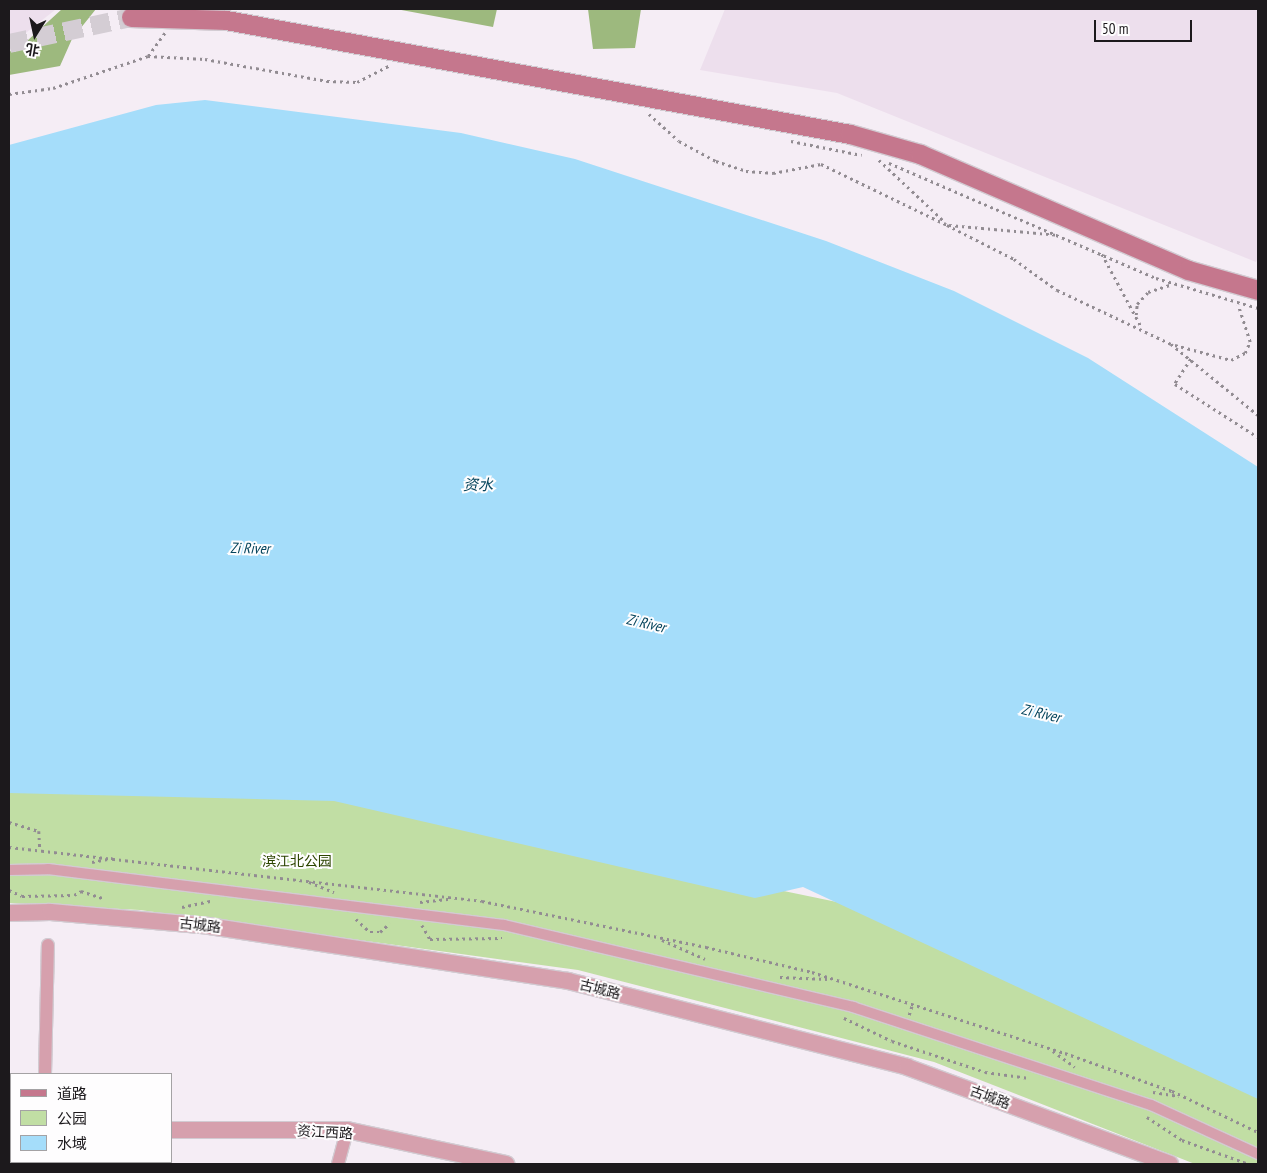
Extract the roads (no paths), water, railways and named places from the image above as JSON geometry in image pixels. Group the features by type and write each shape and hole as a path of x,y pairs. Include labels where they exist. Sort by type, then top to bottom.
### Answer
{"main road":[{"path":"131,17 226,20 850,134 920,154 1188,270 1258,290"}],"street":[{"path":"9,870 48,869 504,925 854,1007 1151,1105 1258,1154"},
{"name":"古城路","path":"9,912 209,926 568,981 907,1067 1170,1164"},
{"path":"45,1073 48,945"},
{"name":"资江西路","path":"172,1130 347,1130 506,1164"},
{"path":"338,1164 347,1130"}],"water":[{"name":"资水","path":"205,100 461,133 575,159 826,241 954,291 1088,358 1258,467 1258,1099 803,887 755,898 334,801 9,793 9,145 156,105"}],"tunnel":[{"path":"9,43 131,17"}],"water label":[{"name":"Zi River","path":"250,548"},
{"name":"Zi River","path":"646,623"},
{"name":"Zi River","path":"1041,713"}],"park label":[{"name":"滨江北公园","path":"297,861"}]}
